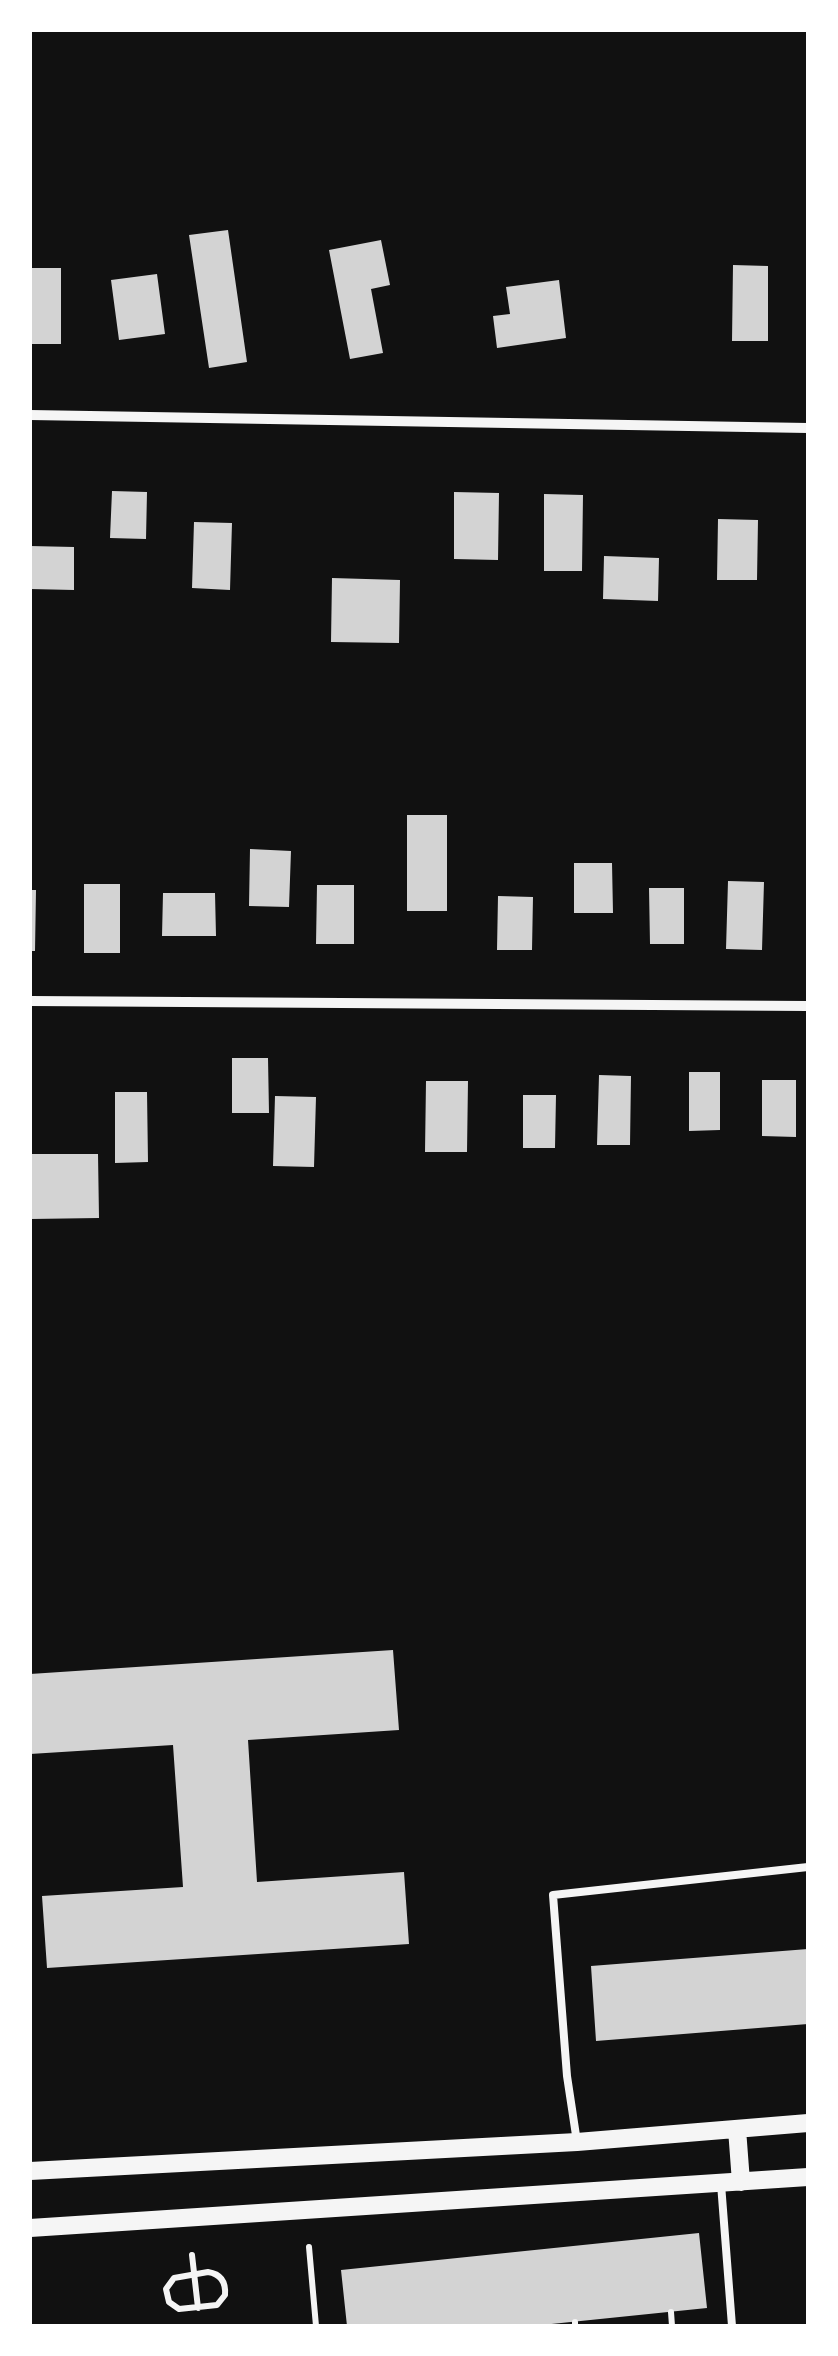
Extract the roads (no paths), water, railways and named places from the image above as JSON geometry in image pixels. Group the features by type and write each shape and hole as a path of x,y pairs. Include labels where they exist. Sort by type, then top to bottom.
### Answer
{"street":[{"path":"30,415 808,428"},
{"path":"30,1001 808,1006"},
{"path":"30,2170 577,2142 808,2123"},
{"path":"736,2129 742,2182"},
{"path":"30,2228 808,2177"}],"lane":[{"path":"577,2142 567,2076 553,1895 808,1868"},
{"path":"721,2184 732,2326"}]}
